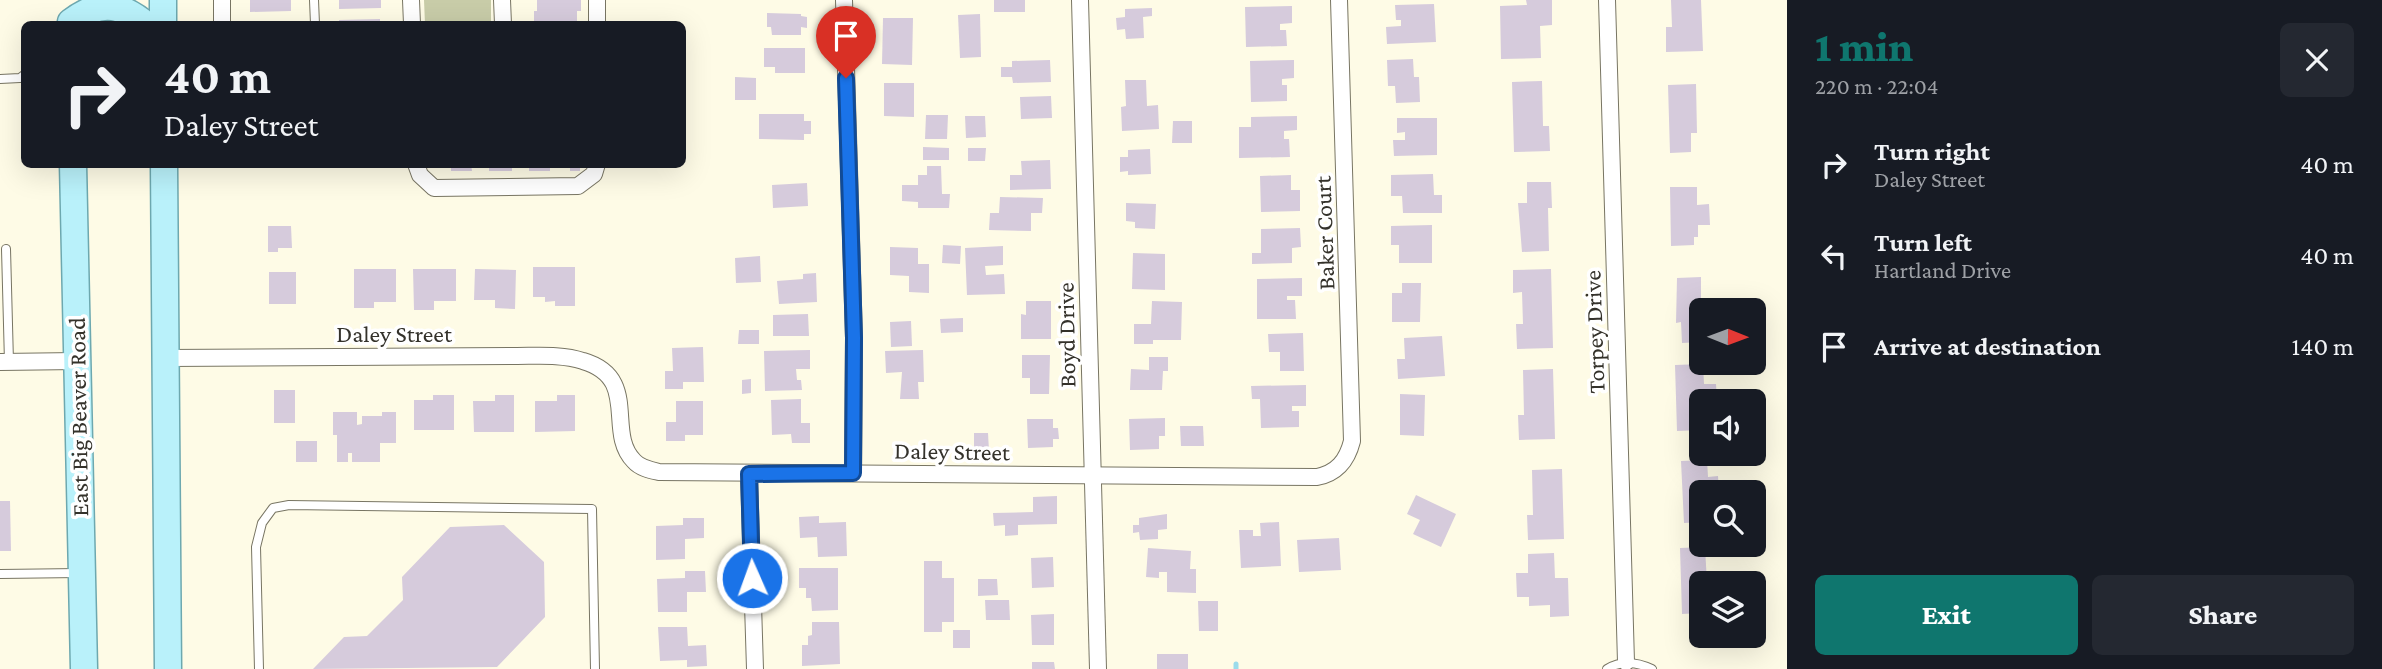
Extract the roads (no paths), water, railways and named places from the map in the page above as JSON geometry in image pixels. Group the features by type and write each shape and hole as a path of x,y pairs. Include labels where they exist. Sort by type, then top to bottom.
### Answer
{"main road":[{"path":"163,0 163,21"},
{"path":"70,15 105,6 131,13 141,21"},
{"name":"East Big Beaver Road","path":"73,168 83,669"},
{"path":"164,168 168,669"}],"street":[{"path":"222,0 222,21"},
{"path":"411,0 412,21"},
{"path":"502,0 503,21"},
{"path":"597,0 597,21"},
{"path":"844,0 854,338 853,473"},
{"name":"Boyd Drive","path":"1080,0 1098,669"},
{"name":"Baker Court","path":"1339,0 1353,423 1352,441 1343,462"},
{"name":"Torpey Drive","path":"1607,0 1626,662"},
{"path":"417,168 420,175 434,188 578,186 594,174 596,168"},
{"name":"Daley Street","path":"166,358 517,356 565,357 584,361 608,377 618,391 623,438 634,462 659,472 1317,477 1328,475 1343,462"},
{"path":"5,362 77,361"},
{"path":"749,474 755,669"}],"lane":[{"path":"314,0 315,21"},
{"path":"0,79 21,77"},
{"path":"5,362 6,249"},
{"path":"259,669 256,547 262,523 273,508 301,505 592,509 595,669"},
{"path":"0,575 82,573"},
{"path":"1606,669 1626,662 1652,669"}],"waterway":[{"path":"1236,664 1236,669"}]}
